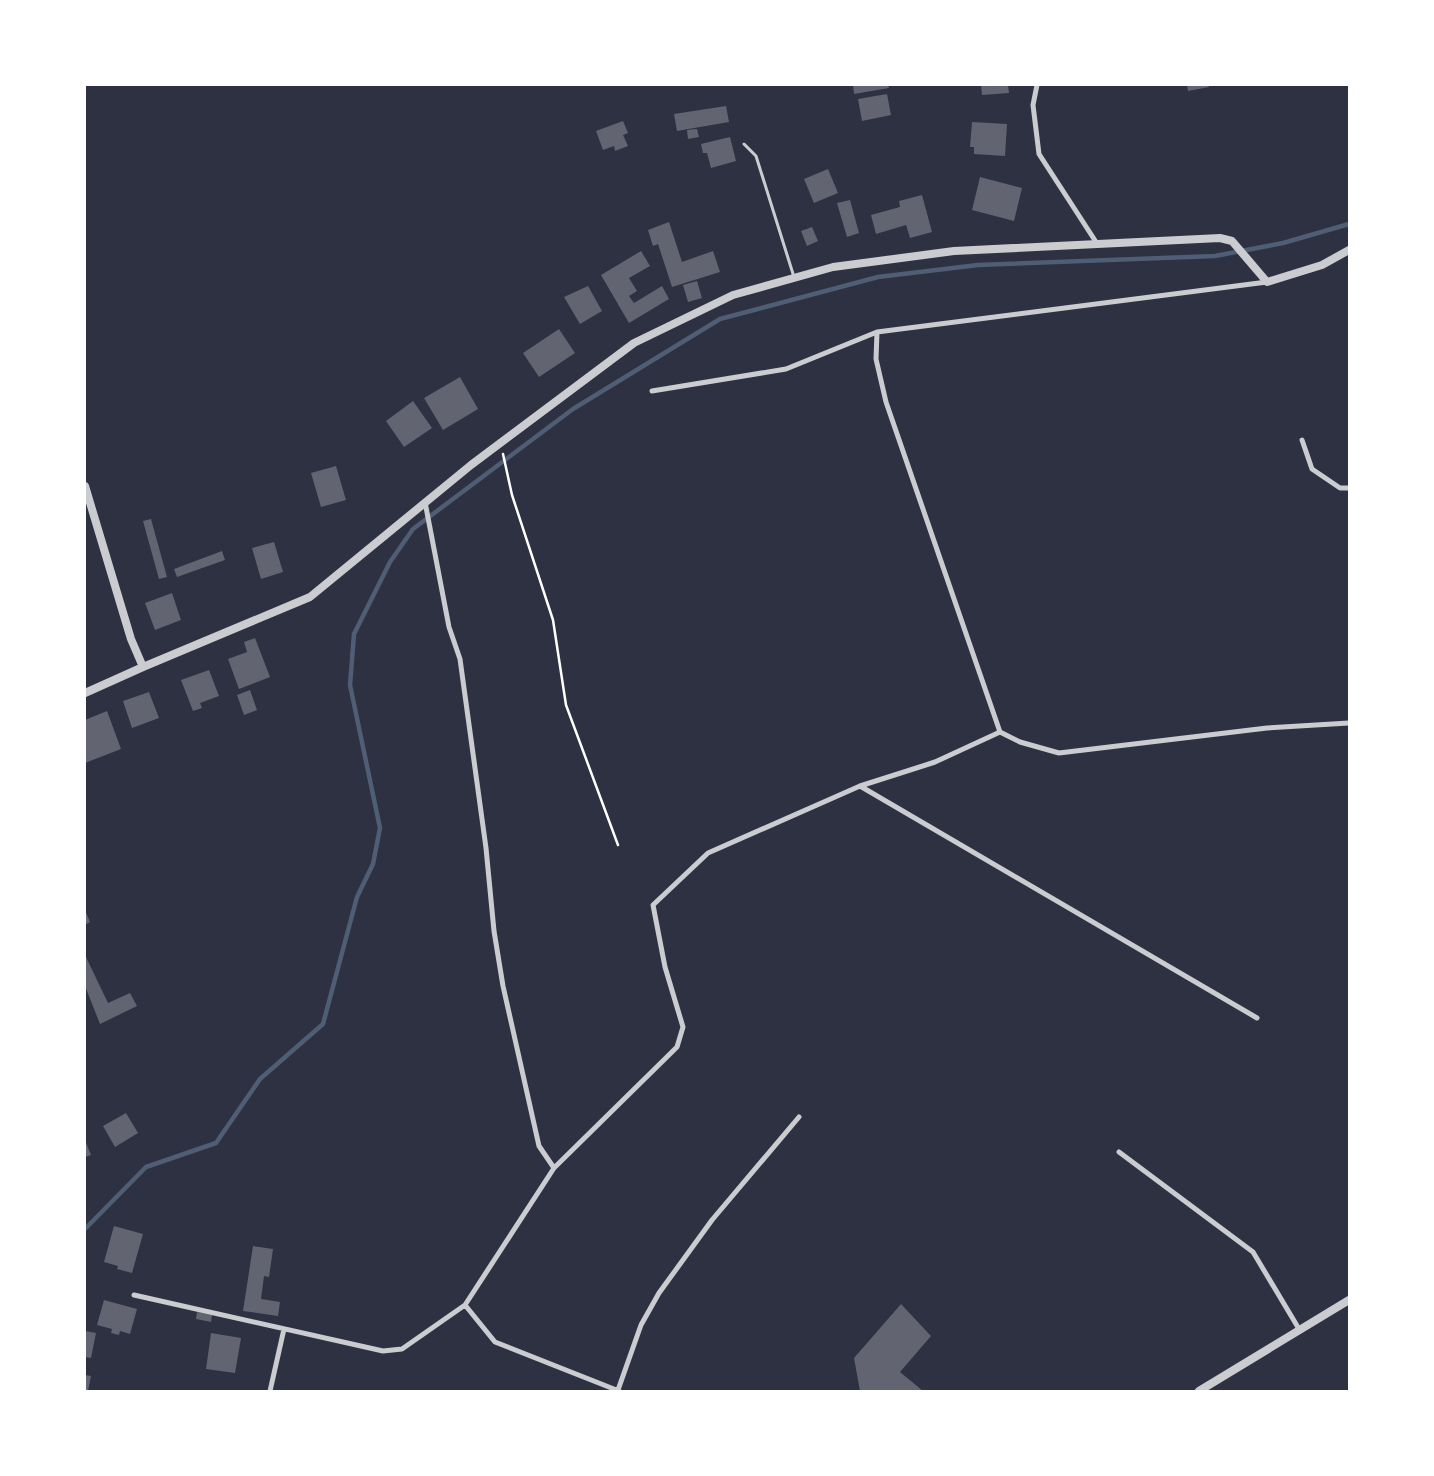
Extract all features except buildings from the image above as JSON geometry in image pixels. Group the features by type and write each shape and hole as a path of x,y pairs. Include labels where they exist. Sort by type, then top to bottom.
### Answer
{"street":[{"path":"1037,85 1033,105 1039,154 1096,242"},
{"path":"85,693 310,597 425,502 634,343 733,295 833,267 954,251 1096,242 1147,242 1220,238 1232,241 1267,282"},
{"path":"652,391 786,369 878,332 1267,282 1322,265 1349,250"},
{"path":"878,332 876,359 886,402 1000,732 1020,742 1059,753 1267,728 1349,723"},
{"path":"1302,440 1312,469 1340,488 1349,488"},
{"path":"85,486 131,638 143,667"},
{"path":"425,502 449,627 460,659 486,848 494,931 503,986 539,1146 554,1168"},
{"path":"134,1295 383,1351 402,1349 465,1305 554,1168 678,1047 683,1027 665,967 653,905 708,853 860,786 935,762 1000,732"},
{"path":"860,786 1257,1018"},
{"path":"465,1305 495,1342 619,1391 641,1326 659,1293 712,1220 799,1118"},
{"path":"1118,1152 1253,1252 1299,1328"},
{"path":"1199,1391 1299,1328 1349,1300"},
{"path":"270,1391 284,1329"}],"lane":[{"path":"744,144 756,156 794,278"}],"path":[{"path":"503,453 512,495 553,620 566,705 618,845"}],"waterway":[{"path":"85,1229 146,1167 216,1143 260,1079 323,1024 357,897 373,864 380,828 350,685 354,634 390,562 413,529 573,409 720,319 878,277 978,265 1215,256 1283,243 1349,224"}]}
